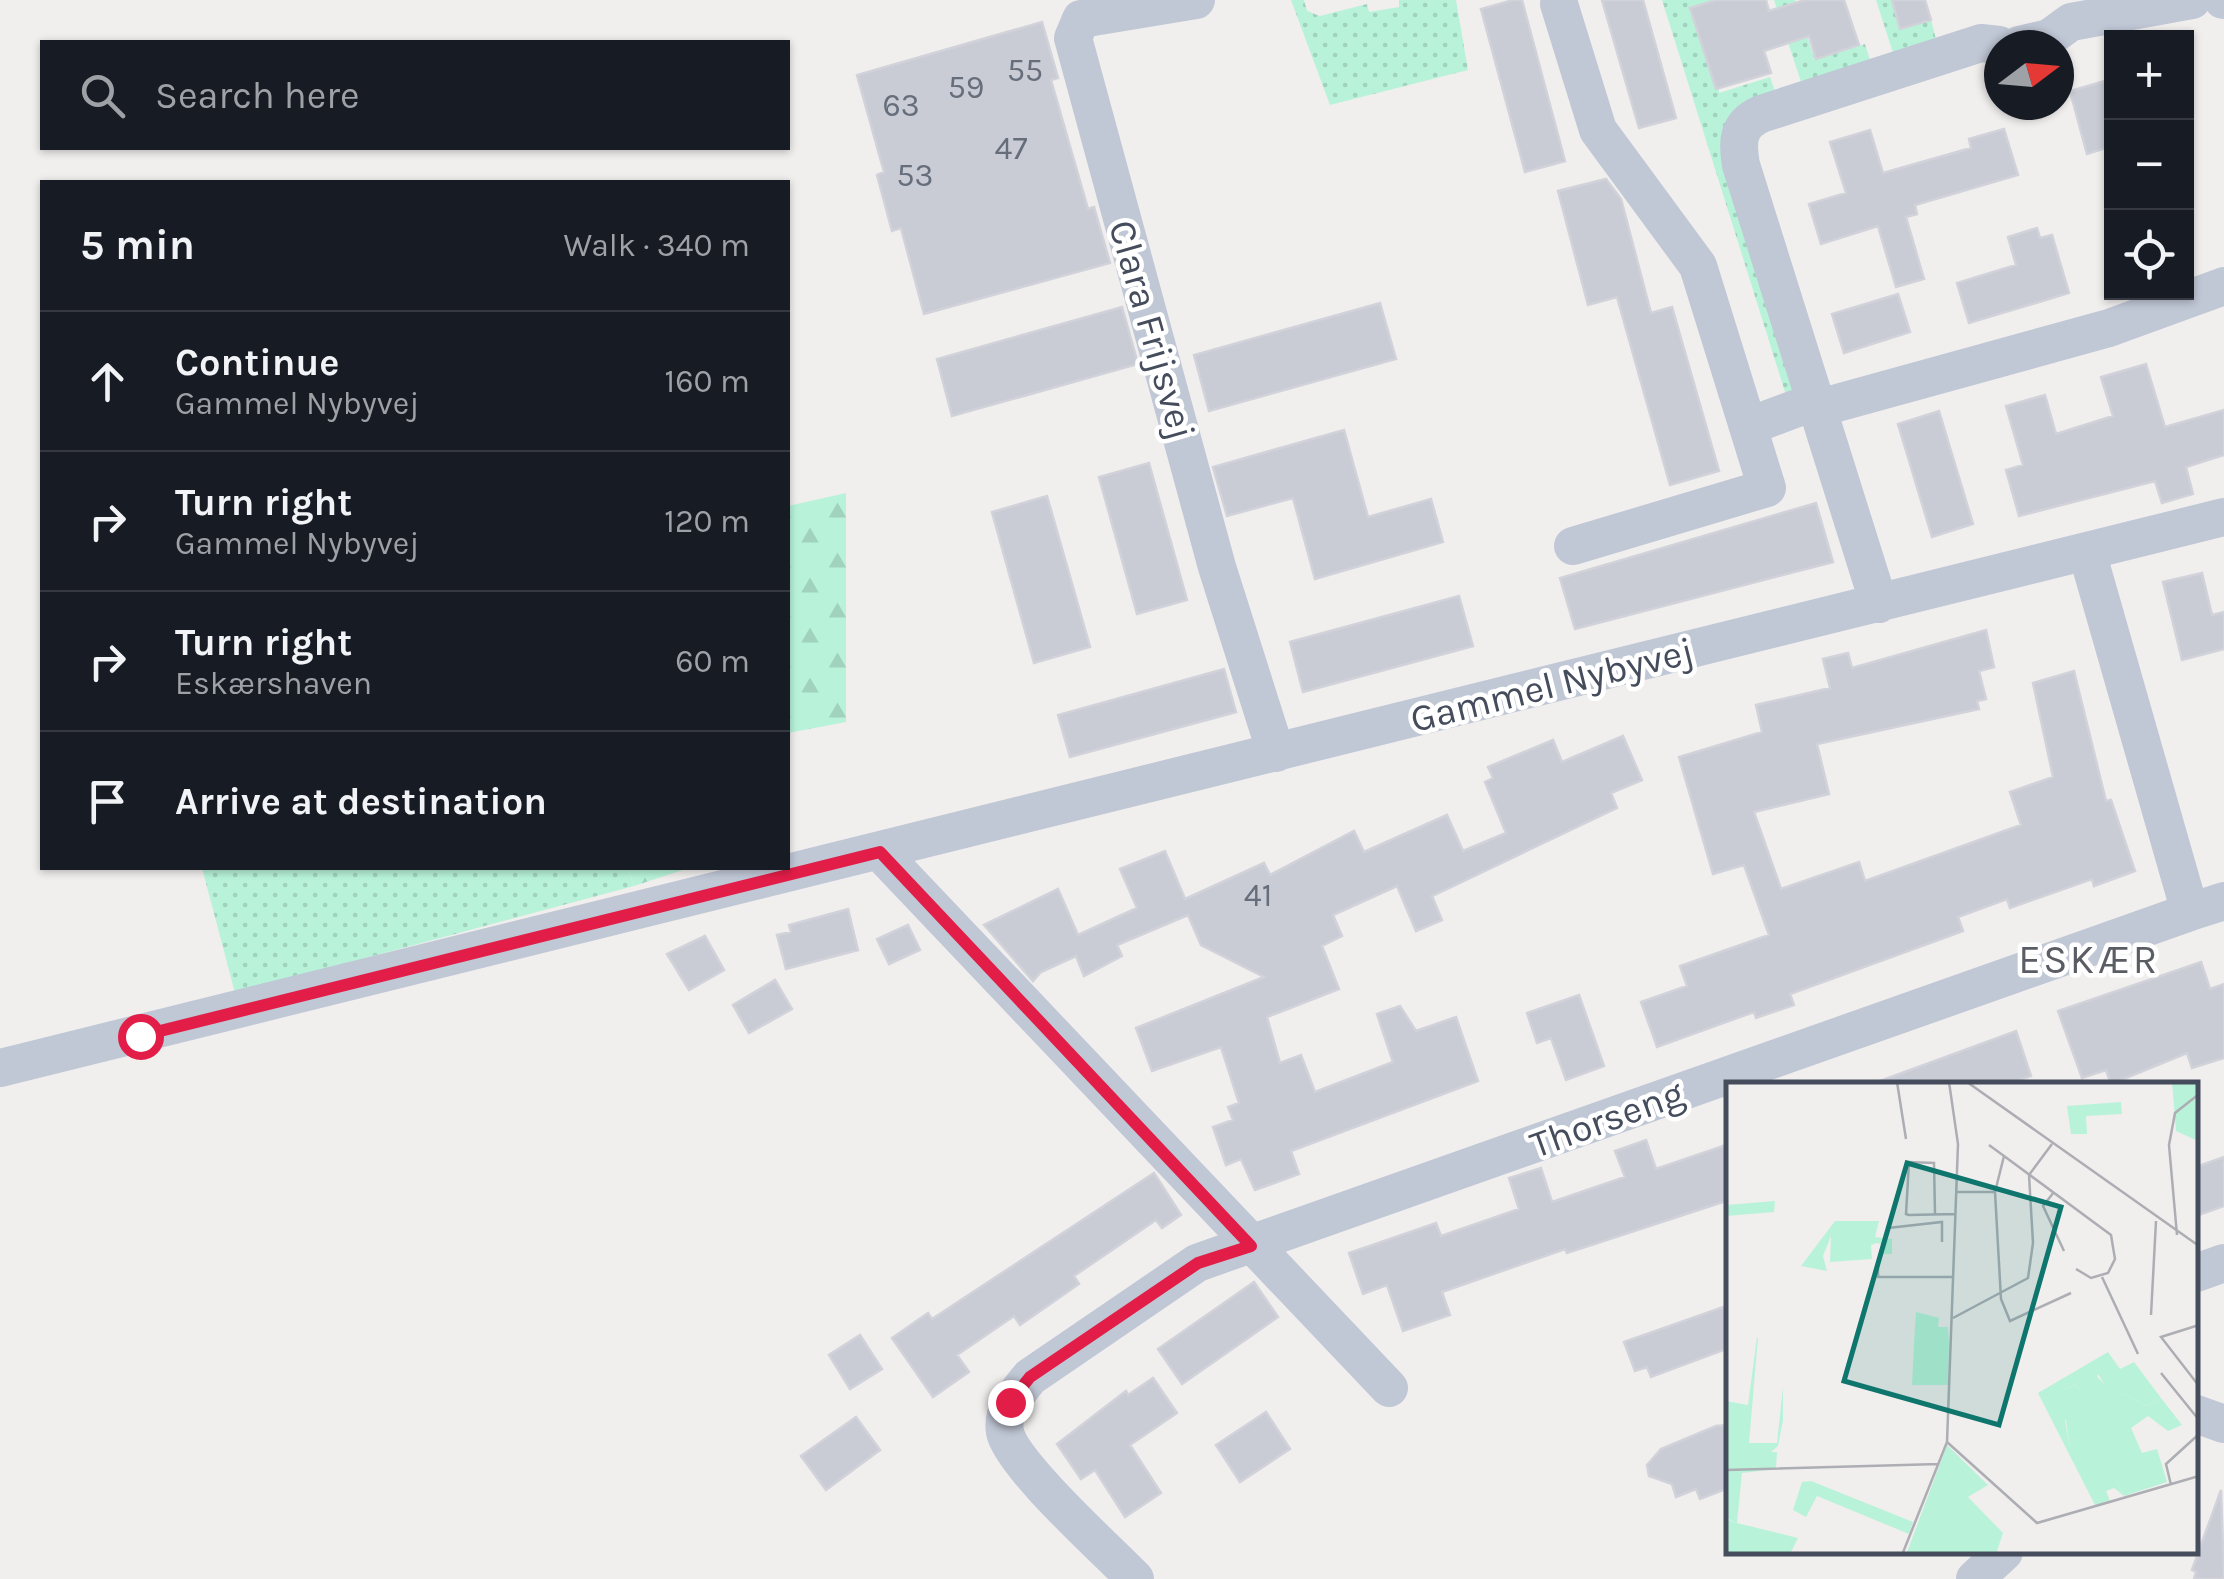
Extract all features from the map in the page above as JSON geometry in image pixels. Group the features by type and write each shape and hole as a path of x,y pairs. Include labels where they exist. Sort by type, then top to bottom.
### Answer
{"street":[{"name":"Clara Frijsvej","path":"1196,0 1081,19 1074,26 1073,38 1217,567 1276,753"},
{"path":"2060,30 2070,22 2192,0"},
{"path":"1558,4 1598,130 1698,266 1767,488 1573,546"},
{"path":"1879,604 1738,146 1742,129 1761,114 1984,44"},
{"path":"1749,426 1818,404 2109,328 2224,286"},
{"name":"Gammel Nybyvej","path":"0,1068 2224,517"},
{"name":"Thorseng","path":"1136,1579 1022,1463 1005,1432 1010,1402 1030,1377 1198,1263 2207,907 2088,552"},
{"path":"880,852 1388,1388"},
{"path":"2199,1272 2224,1263"},
{"path":"2199,1415 2224,1424"},
{"path":"1976,1579 2002,1554"}],"green space":[{"path":"1291,0 1304,0 1307,11 1320,16 1367,4 1369,12 1399,7 1399,0 1456,0 1468,70 1330,105"},
{"path":"1662,0 1716,0 1719,93 1770,77 1776,94 1742,108 1795,389 1786,395"},
{"path":"1774,0 1795,0 1815,60 1865,44 1871,63 1802,85"},
{"path":"1876,0 1892,0 1915,25 1931,20 1937,43 1894,56"},
{"path":"846,493 846,722 790,733 790,506"},
{"path":"203,870 629,870 634,886 235,993"},
{"path":"629,870 683,870 634,886"}],"building":[{"path":"1522,0 1565,161 1525,172 1481,9"},
{"path":"1602,0 1643,0 1676,118 1639,128"},
{"path":"1716,0 1766,0 1769,11 1805,0 1844,0 1859,45 1816,59 1809,36 1764,51 1771,73 1716,89 1690,8"},
{"path":"1892,0 1925,0 1931,20 1900,29"},
{"path":"1042,22 1058,78 1051,80 1088,209 1094,207 1110,263 924,314 901,228 892,231 877,175 884,172 857,75"},
{"path":"2104,81 2104,149 2087,154 2074,106 2074,90"},
{"path":"2004,129 2018,175 1915,205 1917,214 1906,217 1924,279 1896,287 1878,226 1821,244 1809,204 1846,193 1830,142 1870,130 1883,173 1971,148 1969,139"},
{"path":"1606,179 1621,199 1651,313 1672,307 1719,471 1670,485 1617,297 1588,305 1558,191"},
{"path":"2037,228 2040,238 2052,235 2069,293 1969,323 1957,283 2016,265 2008,237"},
{"path":"1898,294 1910,332 1844,353 1832,314"},
{"path":"1380,303 1396,359 1209,411 1194,355"},
{"path":"1122,307 1138,364 952,416 937,359"},
{"path":"2146,364 2165,427 2224,410 2224,455 2186,467 2193,494 2162,503 2155,481 2019,516 2006,470 2023,465 2006,406 2045,395 2056,434 2113,416 2101,377"},
{"path":"1939,411 1973,524 1932,537 1898,424"},
{"path":"1344,430 1368,517 1431,499 1443,542 1315,579 1293,498 1227,516 1213,467"},
{"path":"1149,463 1187,600 1137,614 1099,477"},
{"path":"1047,496 1090,647 1034,663 992,512"},
{"path":"1816,503 1833,562 1575,629 1560,578"},
{"path":"2202,573 2212,615 2224,612 2224,649 2182,660 2163,582"},
{"path":"1459,596 1473,646 1303,692 1290,642"},
{"path":"1986,630 1994,667 1979,671 1986,699 1977,701 1979,709 1817,744 1829,794 1754,812 1781,889 1859,862 1865,881 2021,825 2010,792 2053,777 2033,683 2074,671 2106,801 2111,800 2135,871 2094,886 2092,879 2010,908 2007,899 1958,917 1963,931 1790,994 1794,1005 1756,1018 1754,1012 1657,1047 1641,1002 1687,986 1680,966 1769,935 1744,865 1713,874 1679,757 1762,732 1756,705 1830,688 1823,659 1848,653 1852,668"},
{"path":"1224,669 1236,712 1070,757 1058,715"},
{"path":"1623,736 1642,780 1611,793 1617,808 1432,896 1442,920 1416,931 1397,886 1333,915 1342,936 1322,946 1339,989 1267,1017 1280,1063 1301,1055 1315,1092 1393,1062 1377,1014 1400,1006 1416,1031 1456,1017 1478,1081 1291,1151 1299,1174 1255,1190 1241,1159 1226,1165 1213,1127 1233,1120 1228,1107 1239,1103 1221,1047 1152,1071 1136,1028 1264,977 1201,945 1188,915 1117,945 1122,956 1084,976 1076,956 1041,972 1033,981 984,925 1058,889 1078,935 1137,908 1120,869 1165,851 1185,899 1264,863 1270,875 1354,831 1364,852 1447,815 1463,851 1506,833 1485,782 1493,778 1488,767 1553,740 1562,762"},
{"path":"848,909 858,950 786,969 777,935 791,932 789,925"},
{"path":"908,925 920,950 889,964 877,939"},
{"path":"705,936 724,970 689,990 667,954"},
{"path":"2201,962 2210,989 2224,984 2224,1058 2192,1068 2187,1053 2116,1082 2110,1082 2106,1070 2082,1078 2058,1011"},
{"path":"775,980 792,1009 749,1033 733,1005"},
{"path":"1579,995 1604,1066 1566,1080 1551,1038 1537,1043 1527,1013"},
{"path":"2016,1031 2031,1076 2013,1082 1877,1082"},
{"path":"1646,1140 1656,1169 1726,1145 1726,1201 1567,1253 1565,1249 1442,1292 1450,1315 1403,1331 1387,1285 1363,1294 1349,1253 1436,1223 1441,1236 1519,1209 1509,1178 1541,1168 1552,1202 1625,1177 1615,1151"},
{"path":"2224,1157 2224,1206 2199,1215 2199,1166"},
{"path":"1154,1173 1181,1215 1162,1228 1156,1220 1074,1276 1079,1284 1020,1325 1014,1316 957,1355 969,1372 933,1397 892,1338 928,1313 932,1319"},
{"path":"1254,1282 1278,1317 1182,1384 1158,1349"},
{"path":"1726,1306 1726,1349 1651,1377 1647,1367 1635,1371 1624,1342"},
{"path":"860,1335 882,1369 850,1389 829,1355"},
{"path":"1153,1378 1177,1413 1130,1445 1161,1493 1125,1517 1095,1470 1081,1479 1057,1444 1126,1391 1128,1395"},
{"path":"1266,1412 1290,1449 1240,1482 1216,1445"},
{"path":"856,1417 880,1450 826,1490 801,1456"},
{"path":"1726,1425 1726,1489 1700,1499 1696,1489 1676,1497 1672,1484 1649,1476 1647,1465 1661,1449"},
{"path":"2221,1490 2224,1579 2194,1579 2196,1572 2192,1570"}],"district":[{"name":"ESKÆR","path":"2089,959"}],"route":[{"path":"140,1036 880,852 1251,1246 1198,1263 1030,1377 1010,1402"}]}
